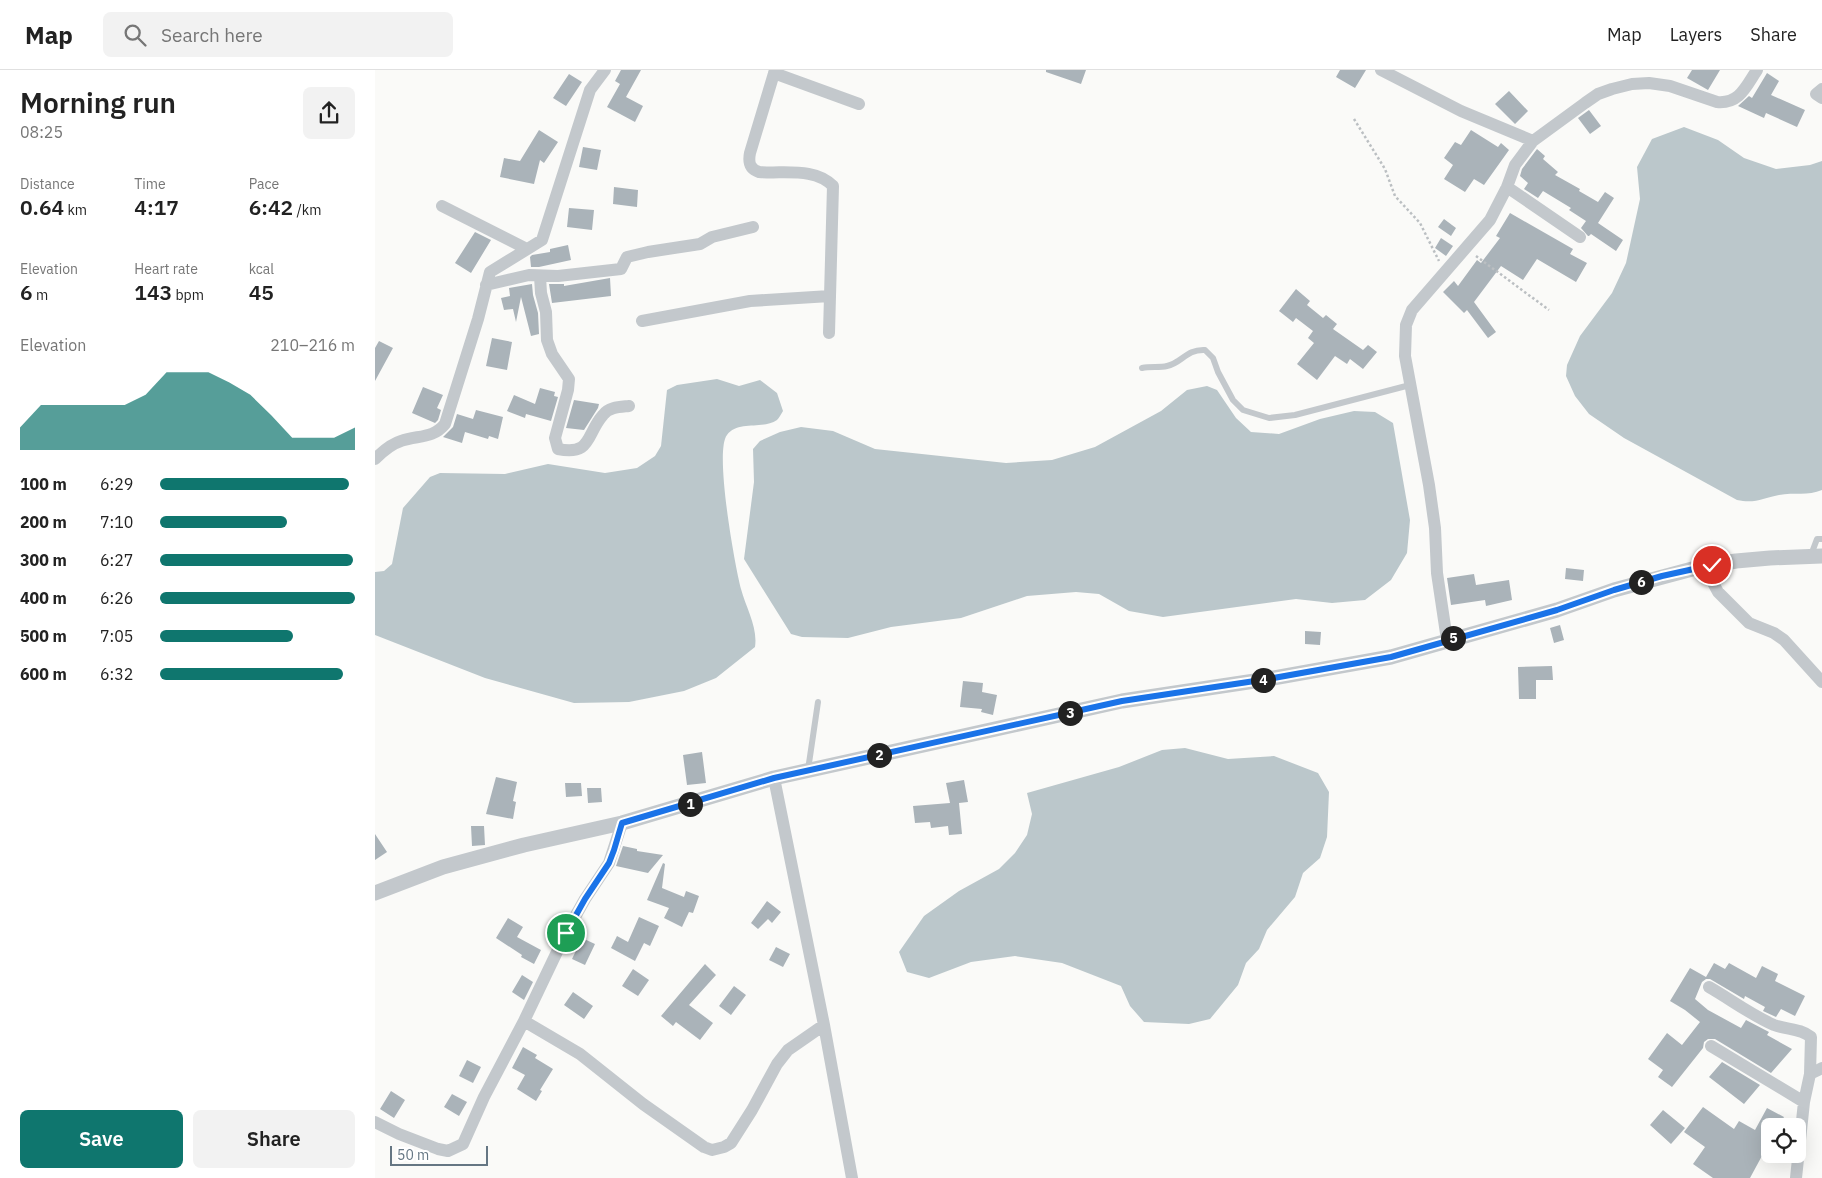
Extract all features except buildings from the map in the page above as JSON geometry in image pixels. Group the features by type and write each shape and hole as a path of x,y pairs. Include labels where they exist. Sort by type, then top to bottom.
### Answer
{"street":[{"path":"375,458 387,448 402,440 434,434 445,424 478,319 489,272 542,240 590,90 605,70"},
{"path":"1381,70 1461,111 1533,141"},
{"path":"1447,640 1437,573 1435,528 1429,485 1405,356 1406,325 1412,310 1490,220 1507,187 1515,165 1533,141 1585,103 1598,94 1612,89 1632,84 1649,83 1670,86 1717,102 1732,101 1739,96 1757,70"},
{"path":"829,333 833,186 829,181 805,173 759,172 753,170 750,165 750,153 775,71 859,104"},
{"path":"1822,89 1817,94 1822,98"},
{"path":"1507,187 1580,237"},
{"path":"442,206 527,249"},
{"path":"486,285 529,275 558,276 621,270 627,258 648,252 700,244 712,237 753,227"},
{"path":"540,276 541,293 546,312 547,340 552,354 569,379 568,390 555,438 558,449 571,452 585,446 603,414 615,407 629,406"},
{"path":"643,321 750,302 830,296"},
{"path":"375,893 443,867 488,854 622,823 774,778 1122,701 1268,679 1391,657 1557,610 1662,576 1712,565 1762,558 1816,556"},
{"path":"1712,565 1712,581 1718,592 1749,623 1774,633 1784,640 1822,682"},
{"path":"774,778 824,1025 852,1178"},
{"path":"375,1122 437,1149 448,1151 463,1144 566,933 585,899 609,863 622,823"},
{"path":"1709,987 1773,1025 1788,1030 1803,1031 1811,1037 1816,1071 1804,1102 1796,1178"},
{"path":"524,1021 580,1054 643,1104 704,1147 712,1150 724,1147 731,1142 752,1110 777,1064 788,1050 824,1025"},
{"path":"1711,1046 1804,1102"}],"lane":[{"path":"1142,368 1169,366 1193,351 1205,350 1213,358 1218,372 1233,400 1243,410 1269,418 1295,415 1410,385"},
{"path":"1816,556 1817,539 1822,539"},
{"path":"808,771 818,702"}],"path":[{"path":"1354,119 1385,169 1395,196 1420,223 1445,271"},
{"path":"1466,249 1549,310"}],"shaded area":[{"path":"1684,127 1718,140 1744,158 1776,169 1810,165 1822,161 1822,490 1811,493 1779,495 1754,501 1737,500 1624,438 1589,414 1575,396 1566,376 1567,365 1580,336 1612,293 1626,263 1640,199 1637,167 1652,139"},
{"path":"717,379 739,386 760,380 777,393 783,411 777,420 771,423 744,426 732,430 727,435 724,445 724,485 734,557 741,589 755,632 755,647 716,678 684,691 629,702 574,703 485,678 375,635 375,572 384,571 392,564 403,508 430,477 440,473 505,474 548,464 605,473 637,468 655,456 661,446 667,390 677,385"},
{"path":"1207,386 1217,390 1236,418 1251,432 1279,434 1320,419 1354,411 1375,412 1393,423 1410,520 1407,553 1391,580 1365,600 1332,603 1296,599 1163,617 1129,611 1099,594 1076,592 1027,596 961,618 891,627 848,638 802,637 791,634 744,559 754,482 753,449 760,441 780,432 801,427 833,431 875,449 1006,463 1052,460 1095,447 1161,411 1187,390"},
{"path":"1185,748 1228,759 1274,756 1318,773 1329,792 1327,837 1320,858 1303,873 1295,897 1267,930 1259,949 1246,963 1238,985 1210,1019 1189,1024 1144,1022 1130,1006 1121,986 1062,963 1015,956 971,962 929,978 907,972 899,952 924,916 959,891 999,869 1015,853 1027,835 1032,814 1027,793 1119,767 1162,750"}],"route":[{"path":"566,933 585,899 609,863 622,823 774,778 1122,701 1268,679 1391,657 1557,610 1662,576 1712,565"}]}
